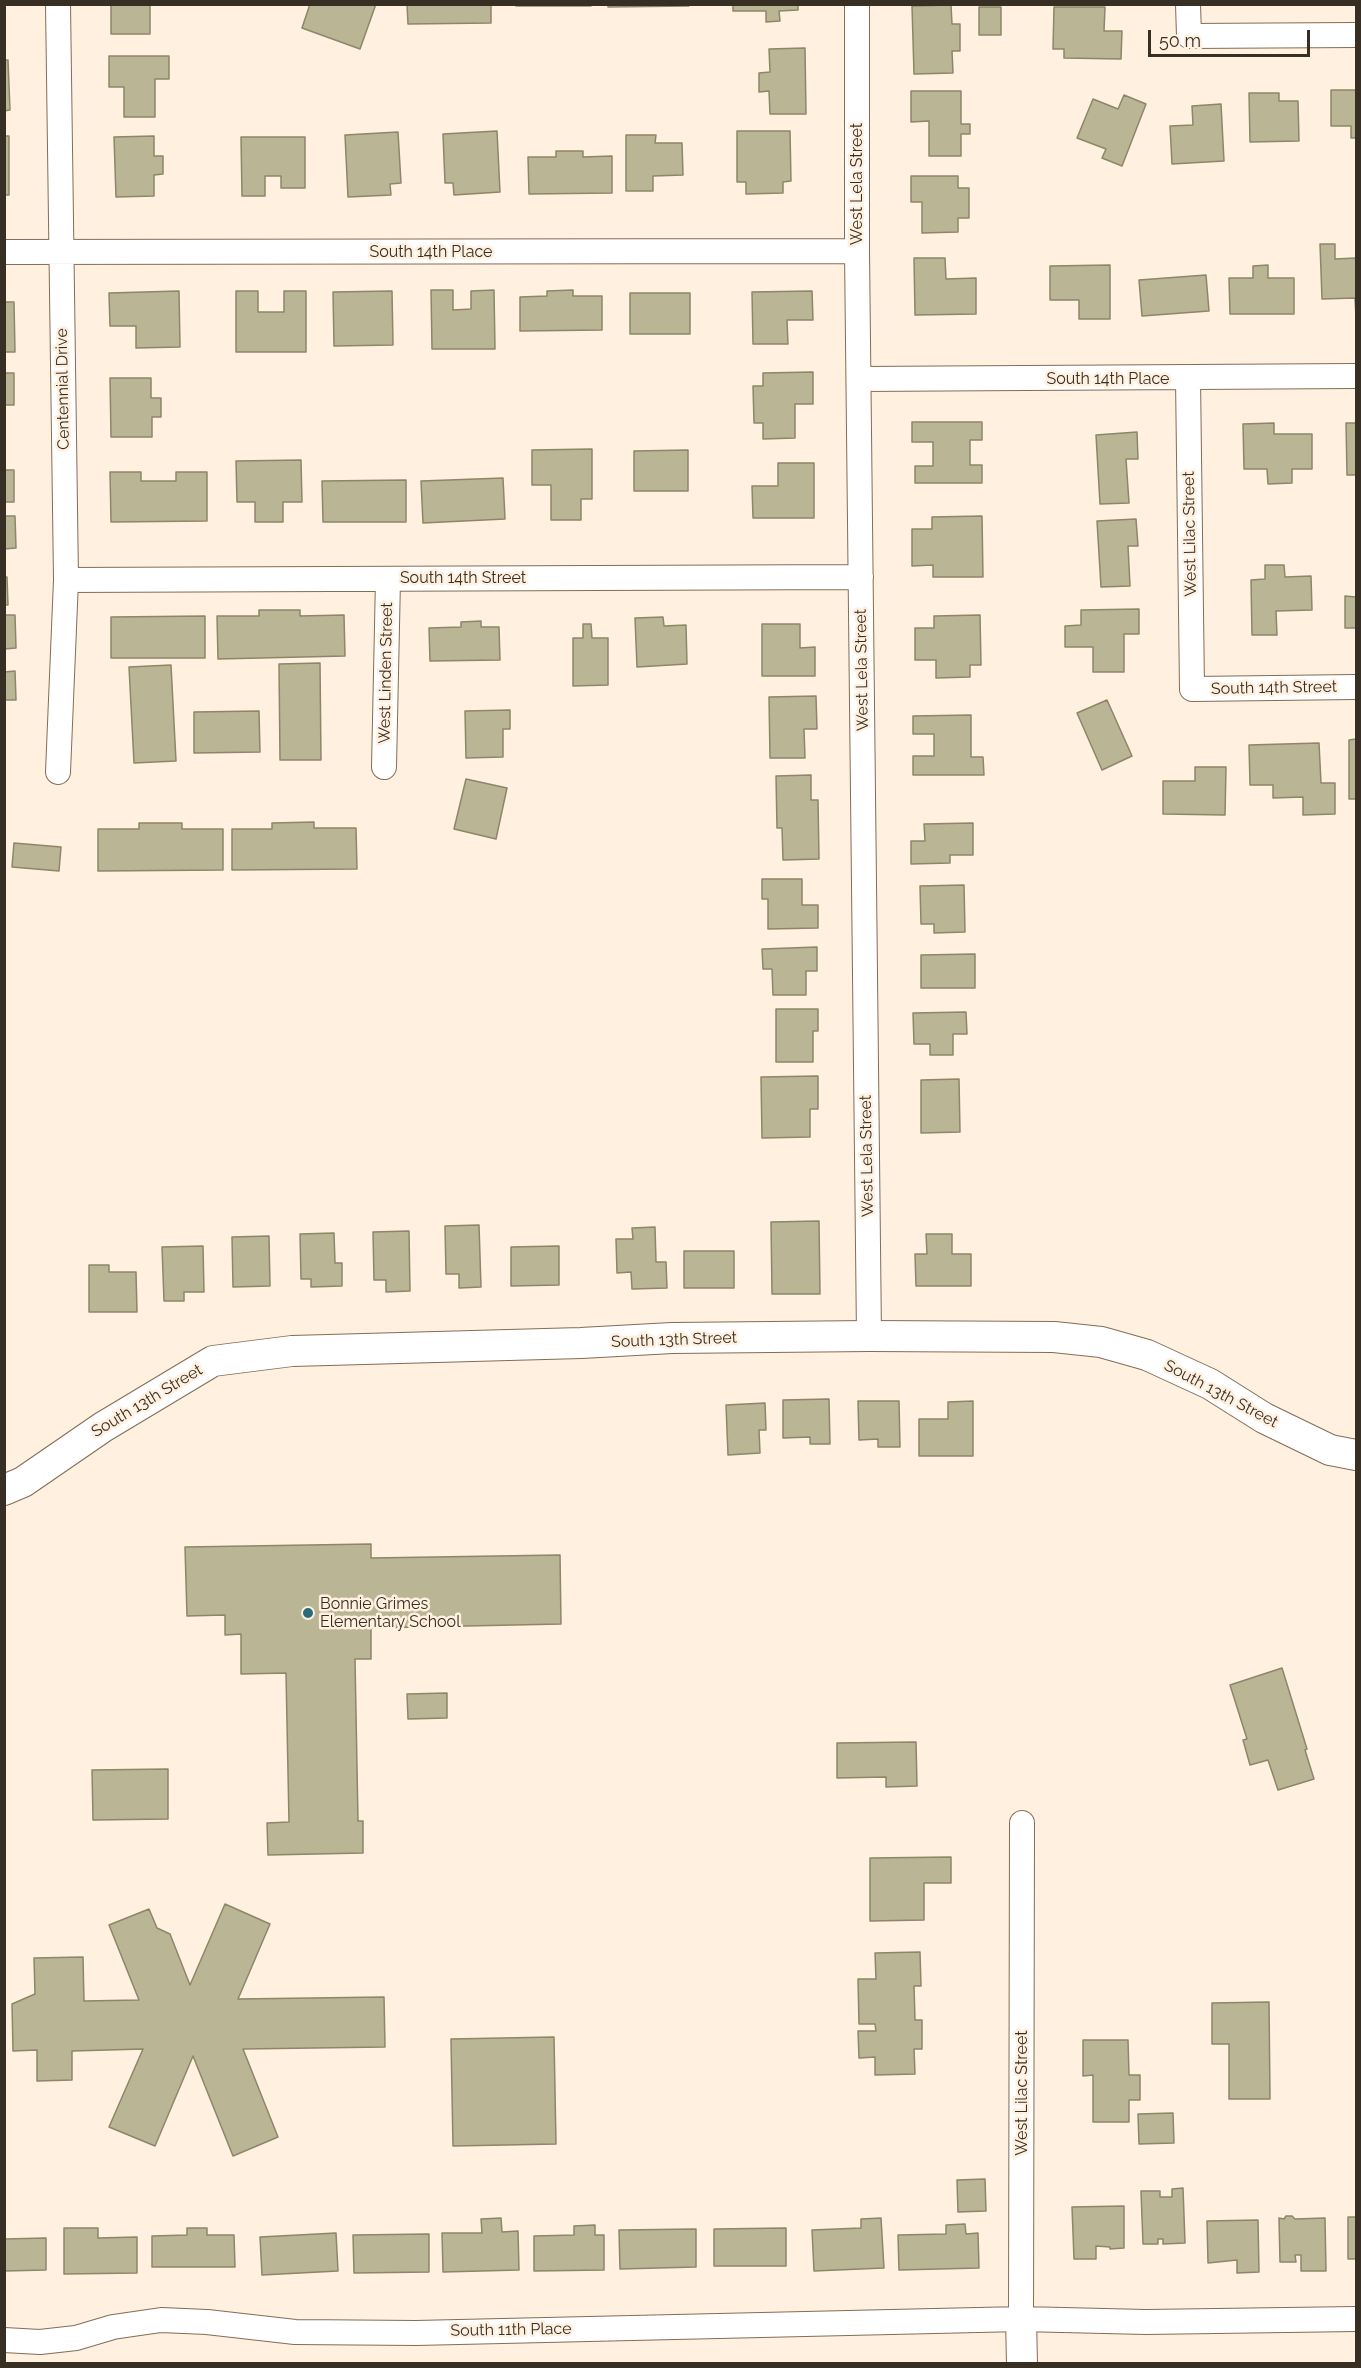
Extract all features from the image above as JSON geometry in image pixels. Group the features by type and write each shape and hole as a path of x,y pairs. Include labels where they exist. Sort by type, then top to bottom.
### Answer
{"street":[{"name":"Centennial Drive","path":"58,4 66,580 58,772"},
{"name":"West Lela Street","path":"857,4 857,251 869,1336"},
{"path":"1188,4 1189,36 1356,35"},
{"name":"South 14th Place","path":"4,252 857,251"},
{"name":"South 14th Place","path":"860,379 1356,376"},
{"name":"West Lilac Street","path":"1188,378 1192,689"},
{"name":"South 14th Street","path":"66,580 861,577"},
{"name":"West Linden Street","path":"384,767 388,579"},
{"name":"South 14th Street","path":"1192,689 1356,687"},
{"name":"South 13th Street","path":"4,1490 23,1482 103,1427 213,1361 292,1352 569,1344 672,1338 1054,1337 1101,1342 1147,1354 1210,1384 1264,1418 1330,1450 1356,1455"},
{"name":"West Lilac Street","path":"1022,1823 1022,2364"},
{"name":"South 11th Place","path":"4,2340 40,2342 76,2338 113,2327 161,2320 207,2322 295,2332 416,2332 1021,2319 1146,2322 1356,2319"}],"building":[{"path":"111,4 150,4 150,34 111,34"},
{"path":"310,4 376,4 360,49 302,28"},
{"path":"407,4 491,4 491,23 408,24"},
{"path":"516,4 591,4 591,6 516,6"},
{"path":"608,4 689,4 689,6 608,7"},
{"path":"733,4 798,4 798,10 779,11 780,21 766,22 766,11 733,11"},
{"path":"951,5 952,24 960,24 960,51 952,51 953,73 914,74 912,6"},
{"path":"979,7 1001,7 1001,35 979,35"},
{"path":"1054,7 1105,7 1104,31 1122,31 1121,59 1064,58 1064,49 1053,49"},
{"path":"805,48 806,114 770,114 769,91 759,92 759,73 770,72 769,49"},
{"path":"109,56 169,56 169,79 155,79 155,117 124,117 124,87 109,87"},
{"path":"4,60 8,60 10,110 4,111"},
{"path":"1331,90 1356,90 1356,138 1351,138 1351,126 1331,126"},
{"path":"911,91 961,91 961,124 970,124 970,134 961,134 961,156 929,156 929,121 911,122"},
{"path":"1249,93 1279,93 1279,101 1298,101 1299,141 1250,142"},
{"path":"1124,95 1146,104 1122,166 1102,158 1106,149 1077,138 1093,99 1118,109"},
{"path":"1221,104 1224,161 1172,164 1170,126 1193,125 1192,106"},
{"path":"497,131 500,192 454,195 453,183 445,183 443,134"},
{"path":"737,131 790,131 791,181 783,182 783,193 746,194 746,182 737,182"},
{"path":"398,132 401,183 390,184 391,195 348,197 345,135"},
{"path":"626,135 656,135 655,143 682,143 683,175 653,176 653,191 626,191"},
{"path":"4,136 9,136 9,195 4,195"},
{"path":"154,136 154,156 163,156 163,174 154,175 154,196 116,197 114,137"},
{"path":"241,137 305,137 305,188 281,188 281,176 265,176 265,196 242,196"},
{"path":"556,151 583,151 583,157 612,156 612,193 529,194 528,157 556,157"},
{"path":"911,176 958,176 958,188 969,188 969,218 958,218 958,232 922,233 922,202 911,202"},
{"path":"1320,244 1335,244 1335,259 1356,258 1356,317 1355,298 1322,299"},
{"path":"914,258 945,258 946,279 976,278 976,314 915,315"},
{"path":"1110,265 1110,319 1079,319 1079,300 1050,300 1050,266"},
{"path":"1268,265 1268,278 1294,278 1294,314 1230,314 1229,278 1253,278 1253,266"},
{"path":"1206,275 1209,311 1142,316 1139,280"},
{"path":"431,290 453,290 453,310 471,309 471,291 494,290 495,349 432,349"},
{"path":"573,290 573,296 602,296 602,330 520,331 520,297 547,296 547,291"},
{"path":"179,291 180,347 136,348 136,326 110,326 109,293"},
{"path":"236,291 258,291 258,312 284,312 284,291 306,291 306,352 236,352"},
{"path":"392,291 393,345 334,346 333,292"},
{"path":"812,291 813,320 787,320 788,344 753,344 752,292"},
{"path":"630,293 690,293 690,334 630,334"},
{"path":"4,302 14,302 15,352 4,352"},
{"path":"813,372 813,404 795,404 795,438 763,439 763,423 754,423 753,386 763,386 763,373"},
{"path":"4,373 14,373 14,405 4,405"},
{"path":"110,378 151,378 151,398 161,398 161,417 152,417 152,437 111,437"},
{"path":"912,422 982,422 982,440 970,440 970,465 982,465 982,483 915,483 915,466 933,466 933,442 912,442"},
{"path":"1274,423 1274,434 1312,434 1312,469 1292,469 1292,483 1268,484 1267,469 1244,469 1243,424"},
{"path":"1346,423 1356,423 1356,475 1347,475"},
{"path":"1137,432 1138,459 1126,459 1129,503 1100,504 1096,435"},
{"path":"592,449 592,499 581,499 581,520 551,520 551,485 532,485 532,450"},
{"path":"688,450 688,491 634,491 634,451"},
{"path":"301,460 302,502 283,502 283,522 255,522 255,502 237,502 236,461"},
{"path":"778,463 814,463 814,518 753,518 752,486 778,486"},
{"path":"4,470 14,470 14,502 4,502"},
{"path":"110,472 141,472 141,481 176,481 176,472 207,472 207,521 111,522"},
{"path":"503,478 505,519 423,523 421,481"},
{"path":"406,480 406,522 323,522 322,481"},
{"path":"4,516 15,516 16,548 4,549"},
{"path":"982,516 983,577 933,577 933,565 912,566 912,529 932,529 932,517"},
{"path":"1136,519 1138,546 1128,546 1130,586 1101,587 1097,521"},
{"path":"1265,565 1284,565 1285,577 1311,576 1312,610 1276,611 1277,635 1252,635 1251,580 1265,579"},
{"path":"4,577 7,577 8,605 4,605"},
{"path":"1345,596 1356,597 1356,628 1345,628"},
{"path":"1139,609 1139,634 1124,634 1124,672 1093,672 1093,647 1065,647 1065,626 1081,625 1081,610"},
{"path":"259,610 300,610 300,616 344,615 345,656 218,659 217,616 259,616"},
{"path":"4,615 15,615 16,648 4,649"},
{"path":"980,615 981,665 970,665 970,677 936,678 936,660 915,660 915,628 934,628 934,616"},
{"path":"205,616 205,658 111,658 111,617"},
{"path":"663,617 664,626 686,625 687,664 637,667 635,618"},
{"path":"481,621 481,627 499,627 500,660 430,661 429,628 461,627 461,622"},
{"path":"583,624 591,624 592,638 608,638 608,685 573,686 573,638 583,638"},
{"path":"762,624 800,624 800,648 815,647 815,676 762,676"},
{"path":"320,663 321,760 280,760 279,664"},
{"path":"171,665 176,761 134,763 129,667"},
{"path":"15,671 16,700 4,700 4,672"},
{"path":"816,696 817,729 804,729 805,758 770,758 769,697"},
{"path":"1107,700 1132,756 1102,770 1077,713"},
{"path":"510,710 510,729 503,729 503,757 466,758 465,711"},
{"path":"259,711 260,752 194,753 194,712"},
{"path":"971,715 971,757 983,757 984,775 913,775 913,756 934,756 934,734 913,734 913,716"},
{"path":"1356,739 1356,799 1349,799 1349,740"},
{"path":"1319,743 1321,783 1335,783 1335,814 1303,815 1303,797 1273,798 1273,785 1250,785 1249,745"},
{"path":"1195,767 1226,767 1225,815 1163,814 1163,781 1195,781"},
{"path":"811,775 811,800 818,800 819,859 783,860 782,828 777,828 776,776"},
{"path":"466,779 507,788 496,839 454,829"},
{"path":"314,822 314,828 356,828 357,869 232,870 232,829 272,829 272,823"},
{"path":"139,823 182,823 182,829 223,829 223,870 98,871 98,829 139,829"},
{"path":"973,823 973,855 950,855 950,863 911,864 911,841 925,841 924,824"},
{"path":"14,843 61,847 59,871 12,867"},
{"path":"762,879 802,879 802,905 818,905 818,928 768,929 768,899 762,899"},
{"path":"964,885 965,932 934,933 934,924 921,924 920,886"},
{"path":"817,947 817,971 806,971 806,995 773,995 772,969 763,969 762,949"},
{"path":"975,954 975,988 921,988 921,955"},
{"path":"776,1009 818,1009 818,1031 813,1031 813,1062 776,1062"},
{"path":"966,1012 967,1034 953,1034 953,1055 930,1055 930,1044 914,1044 913,1013"},
{"path":"818,1076 818,1109 810,1109 810,1137 762,1138 761,1077"},
{"path":"959,1079 960,1132 921,1133 921,1080"},
{"path":"819,1221 820,1294 772,1294 771,1222"},
{"path":"479,1225 481,1287 459,1288 459,1274 446,1274 445,1226"},
{"path":"655,1227 656,1262 666,1262 667,1288 632,1289 631,1272 617,1273 616,1239 633,1239 632,1228"},
{"path":"409,1231 410,1291 386,1292 386,1280 374,1280 373,1232"},
{"path":"334,1233 335,1263 342,1263 342,1286 311,1287 311,1279 301,1279 300,1234"},
{"path":"926,1234 952,1234 952,1254 971,1254 971,1286 916,1286 915,1254 927,1254"},
{"path":"269,1236 270,1286 233,1287 232,1237"},
{"path":"203,1246 204,1292 184,1292 184,1301 164,1301 162,1247"},
{"path":"559,1246 559,1285 511,1286 511,1247"},
{"path":"684,1251 734,1251 734,1288 684,1288"},
{"path":"89,1265 109,1265 109,1272 136,1272 137,1312 89,1312"},
{"path":"829,1399 830,1444 810,1444 810,1437 783,1438 783,1400"},
{"path":"858,1401 899,1401 900,1447 878,1447 878,1439 859,1440"},
{"path":"973,1401 973,1456 919,1456 919,1419 948,1419 948,1402"},
{"path":"765,1403 766,1430 759,1430 760,1453 728,1455 726,1405"},
{"path":"371,1544 371,1558 560,1555 561,1624 371,1628 371,1659 355,1659 358,1821 363,1821 363,1853 268,1855 267,1823 289,1822 286,1673 241,1674 241,1634 225,1635 225,1615 187,1616 185,1547"},
{"path":"1282,1668 1314,1779 1278,1790 1268,1760 1250,1765 1243,1740 1247,1739 1230,1685"},
{"path":"447,1693 447,1718 408,1719 407,1694"},
{"path":"916,1742 917,1786 886,1787 886,1777 837,1778 837,1743"},
{"path":"168,1769 168,1819 93,1820 92,1770"},
{"path":"951,1857 951,1883 924,1883 924,1920 870,1921 870,1858"},
{"path":"225,1904 270,1924 238,1999 384,1997 385,2047 243,2049 278,2137 233,2156 193,2056 155,2146 109,2127 143,2049 72,2051 72,2080 37,2081 37,2050 13,2051 12,2004 35,1994 34,1958 83,1957 84,2001 139,2000 109,1925 149,1909 157,1928 170,1934 190,1985"},
{"path":"920,1952 921,1986 914,1986 915,2020 922,2020 922,2049 914,2049 915,2074 875,2075 875,2057 859,2058 858,2031 876,2031 875,2024 859,2024 858,1979 876,1979 875,1953"},
{"path":"1269,2002 1270,2099 1229,2099 1229,2044 1212,2044 1212,2003"},
{"path":"554,2037 556,2144 453,2146 451,2039"},
{"path":"1083,2040 1128,2040 1129,2075 1140,2075 1140,2100 1129,2100 1129,2122 1093,2122 1093,2075 1083,2076"},
{"path":"1173,2113 1174,2143 1139,2144 1138,2114"},
{"path":"985,2179 986,2211 958,2212 957,2180"},
{"path":"1183,2188 1185,2243 1163,2244 1163,2239 1158,2239 1158,2244 1143,2244 1141,2191 1160,2191 1160,2197 1172,2197 1172,2189"},
{"path":"1124,2206 1124,2248 1110,2249 1110,2247 1096,2246 1096,2259 1074,2259 1072,2207"},
{"path":"1286,2216 1292,2216 1295,2219 1325,2218 1326,2271 1301,2271 1301,2255 1295,2255 1296,2262 1280,2262 1279,2218 1284,2219"},
{"path":"1348,2217 1356,2217 1356,2259 1348,2259"},
{"path":"501,2218 502,2232 518,2231 519,2270 443,2272 442,2233 482,2233 481,2219"},
{"path":"881,2218 884,2268 814,2271 812,2230 861,2228 861,2219"},
{"path":"1258,2220 1259,2272 1237,2273 1237,2260 1208,2263 1207,2221"},
{"path":"965,2224 966,2234 978,2233 979,2268 899,2270 898,2235 946,2234 946,2225"},
{"path":"595,2225 595,2235 604,2235 604,2270 534,2271 534,2236 574,2235 574,2226"},
{"path":"64,2228 98,2228 98,2238 137,2237 137,2273 64,2274"},
{"path":"187,2228 207,2228 207,2235 234,2235 235,2267 152,2267 152,2236 187,2235"},
{"path":"786,2228 786,2266 714,2266 714,2229"},
{"path":"696,2229 696,2267 620,2269 619,2230"},
{"path":"336,2233 338,2271 262,2275 260,2237"},
{"path":"429,2234 429,2272 354,2273 353,2235"},
{"path":"46,2238 46,2270 4,2271 4,2239"}],"place":[{"name":"Bonnie Grimes Elementary School","path":"308,1613"}]}
